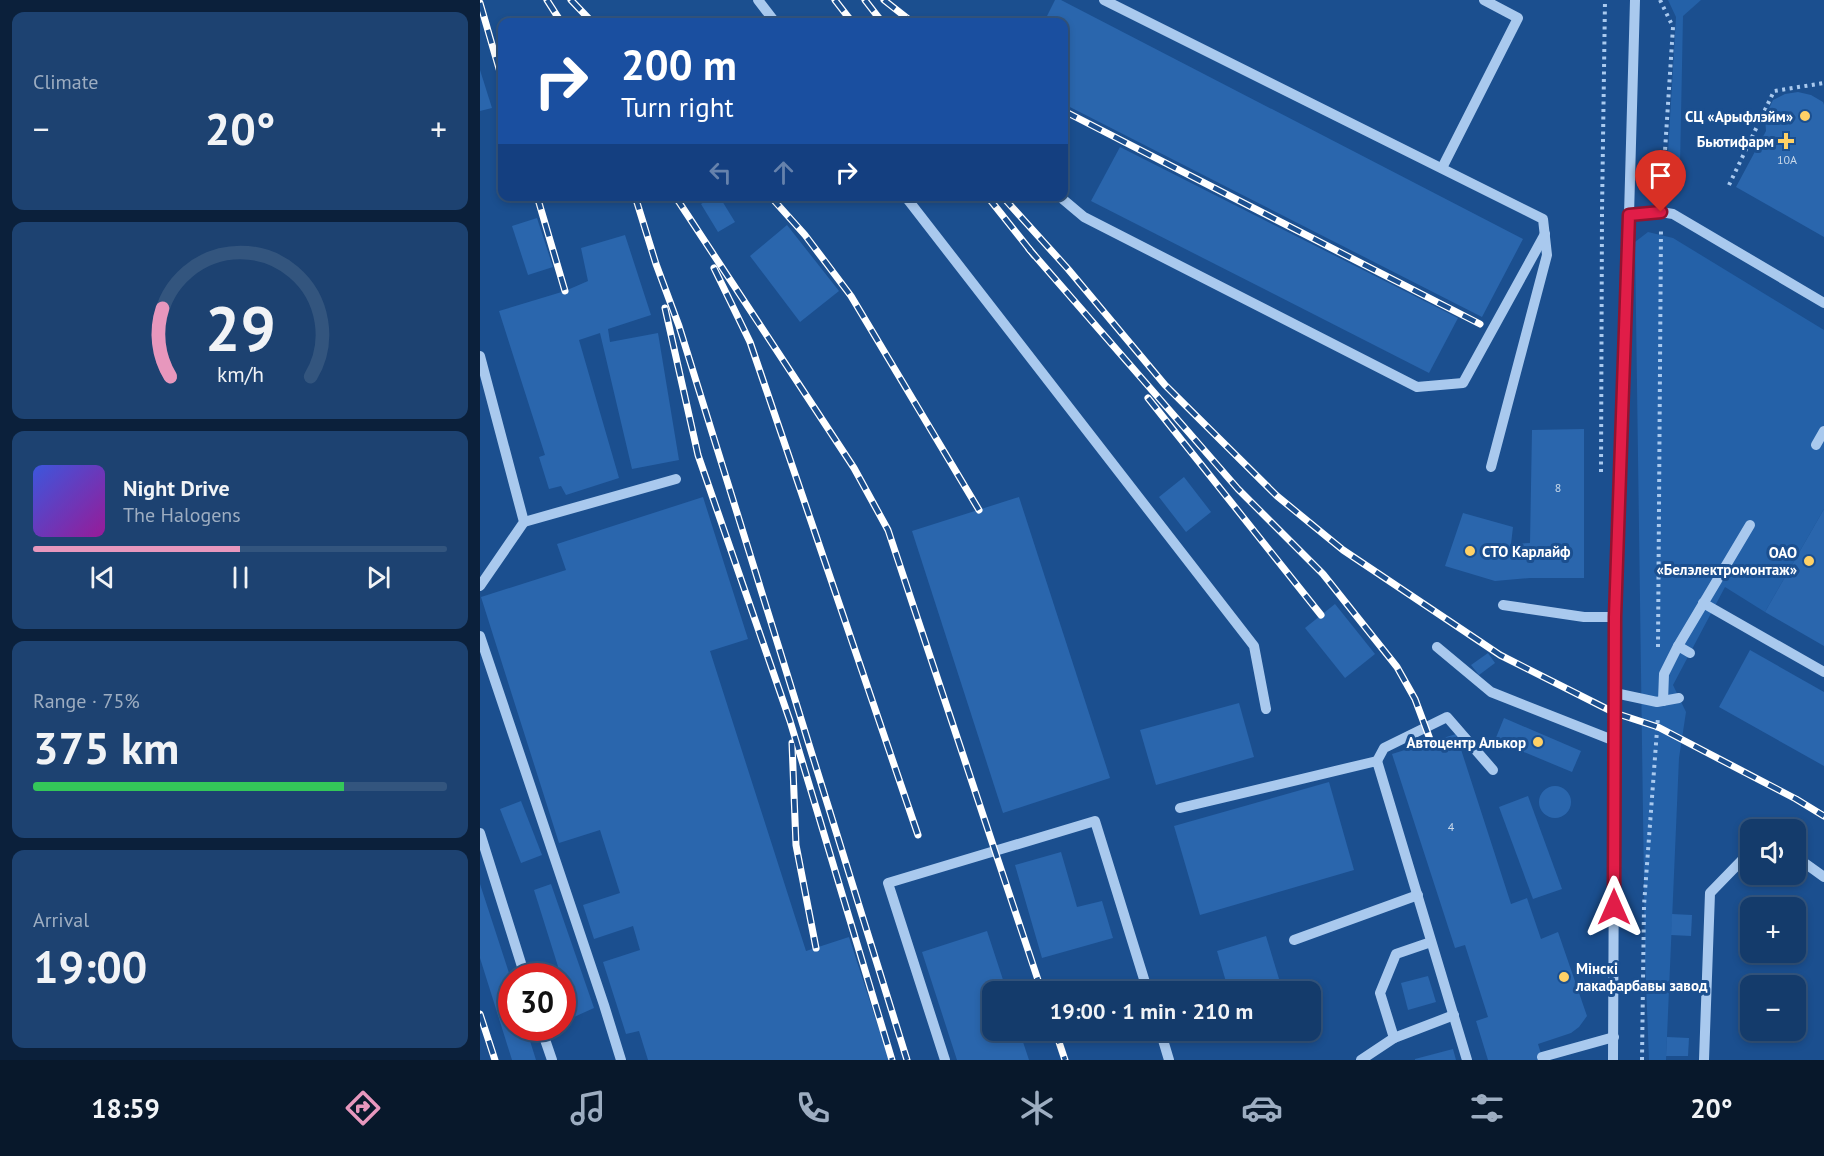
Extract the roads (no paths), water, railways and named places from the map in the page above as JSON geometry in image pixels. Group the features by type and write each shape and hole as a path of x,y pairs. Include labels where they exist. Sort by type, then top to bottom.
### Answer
{"street":[{"path":"758,0 772,18"},
{"path":"1104,0 1543,219 1547,255 1491,466"},
{"path":"1442,168 1518,18 1484,0"},
{"path":"1613,1060 1615,617 1635,0"},
{"path":"909,201 1254,646 1266,709"},
{"path":"1065,201 1084,217 1417,387 1463,383 1545,233"},
{"path":"1629,215 1661,212 1673,214 1824,303"},
{"path":"480,356 524,522"},
{"path":"1816,445 1824,430"},
{"path":"480,585 524,522 676,479"},
{"path":"1660,702 1664,674 1678,646 1750,525"},
{"path":"1703,603 1824,672"},
{"path":"1503,606 1584,617 1615,617"},
{"path":"480,636 621,1060"},
{"path":"1678,646 1690,654"},
{"path":"1437,647 1491,692 1615,741"},
{"path":"1615,693 1660,702 1679,698"},
{"path":"1467,1060 1377,761 1384,748 1448,717 1493,771"},
{"path":"1180,808 1377,761"},
{"path":"945,1060 888,883 1095,821 1145,981"},
{"path":"480,833 521,963"},
{"path":"1704,1060 1710,892 1740,862"},
{"path":"1806,864 1824,878"},
{"path":"1294,940 1418,895"},
{"path":"1394,1038 1380,993 1396,954 1431,942"},
{"path":"1361,1060 1394,1038 1454,1015"},
{"path":"1542,1057 1614,1037"},
{"path":"546,1041 552,1060"},
{"path":"1163,1041 1169,1060"}],"railway":[{"path":"547,0 558,18"},
{"path":"571,0 588,18"},
{"path":"835,0 849,18"},
{"path":"865,0 879,18"},
{"path":"884,0 907,18"},
{"path":"480,3 498,65"},
{"path":"1068,113 1480,324"},
{"path":"538,201 565,291"},
{"path":"637,201 656,264 679,326 907,1060"},
{"path":"678,201 854,468 888,530 1038,981"},
{"path":"774,201 805,235 851,296 979,510"},
{"path":"991,201 1034,255"},
{"path":"1007,201 1068,269 1165,385 1277,496 1343,550 1500,655 1615,713 1658,727 1824,816"},
{"path":"1029,249 1238,489 1323,574 1397,667 1415,699 1431,742"},
{"path":"714,268 750,342 918,835"},
{"path":"665,308 698,455 790,721 892,1060"},
{"path":"1148,398 1321,615"},
{"path":"792,743 796,845 816,948"},
{"path":"480,1014 495,1060"},
{"path":"1059,1041 1065,1060"}],"place":[{"name":"СЦ «Арыфлэйм»","path":"1805,116"},
{"name":"Бьютифарм","path":"1786,141"},
{"name":"СТО Карлайф","path":"1470,551"},
{"name":"ОАО «Белэлектромонтаж»","path":"1809,561"},
{"name":"Автоцентр Алькор","path":"1538,742"},
{"name":"Мінскі лакафарбавы завод","path":"1564,977"}]}
